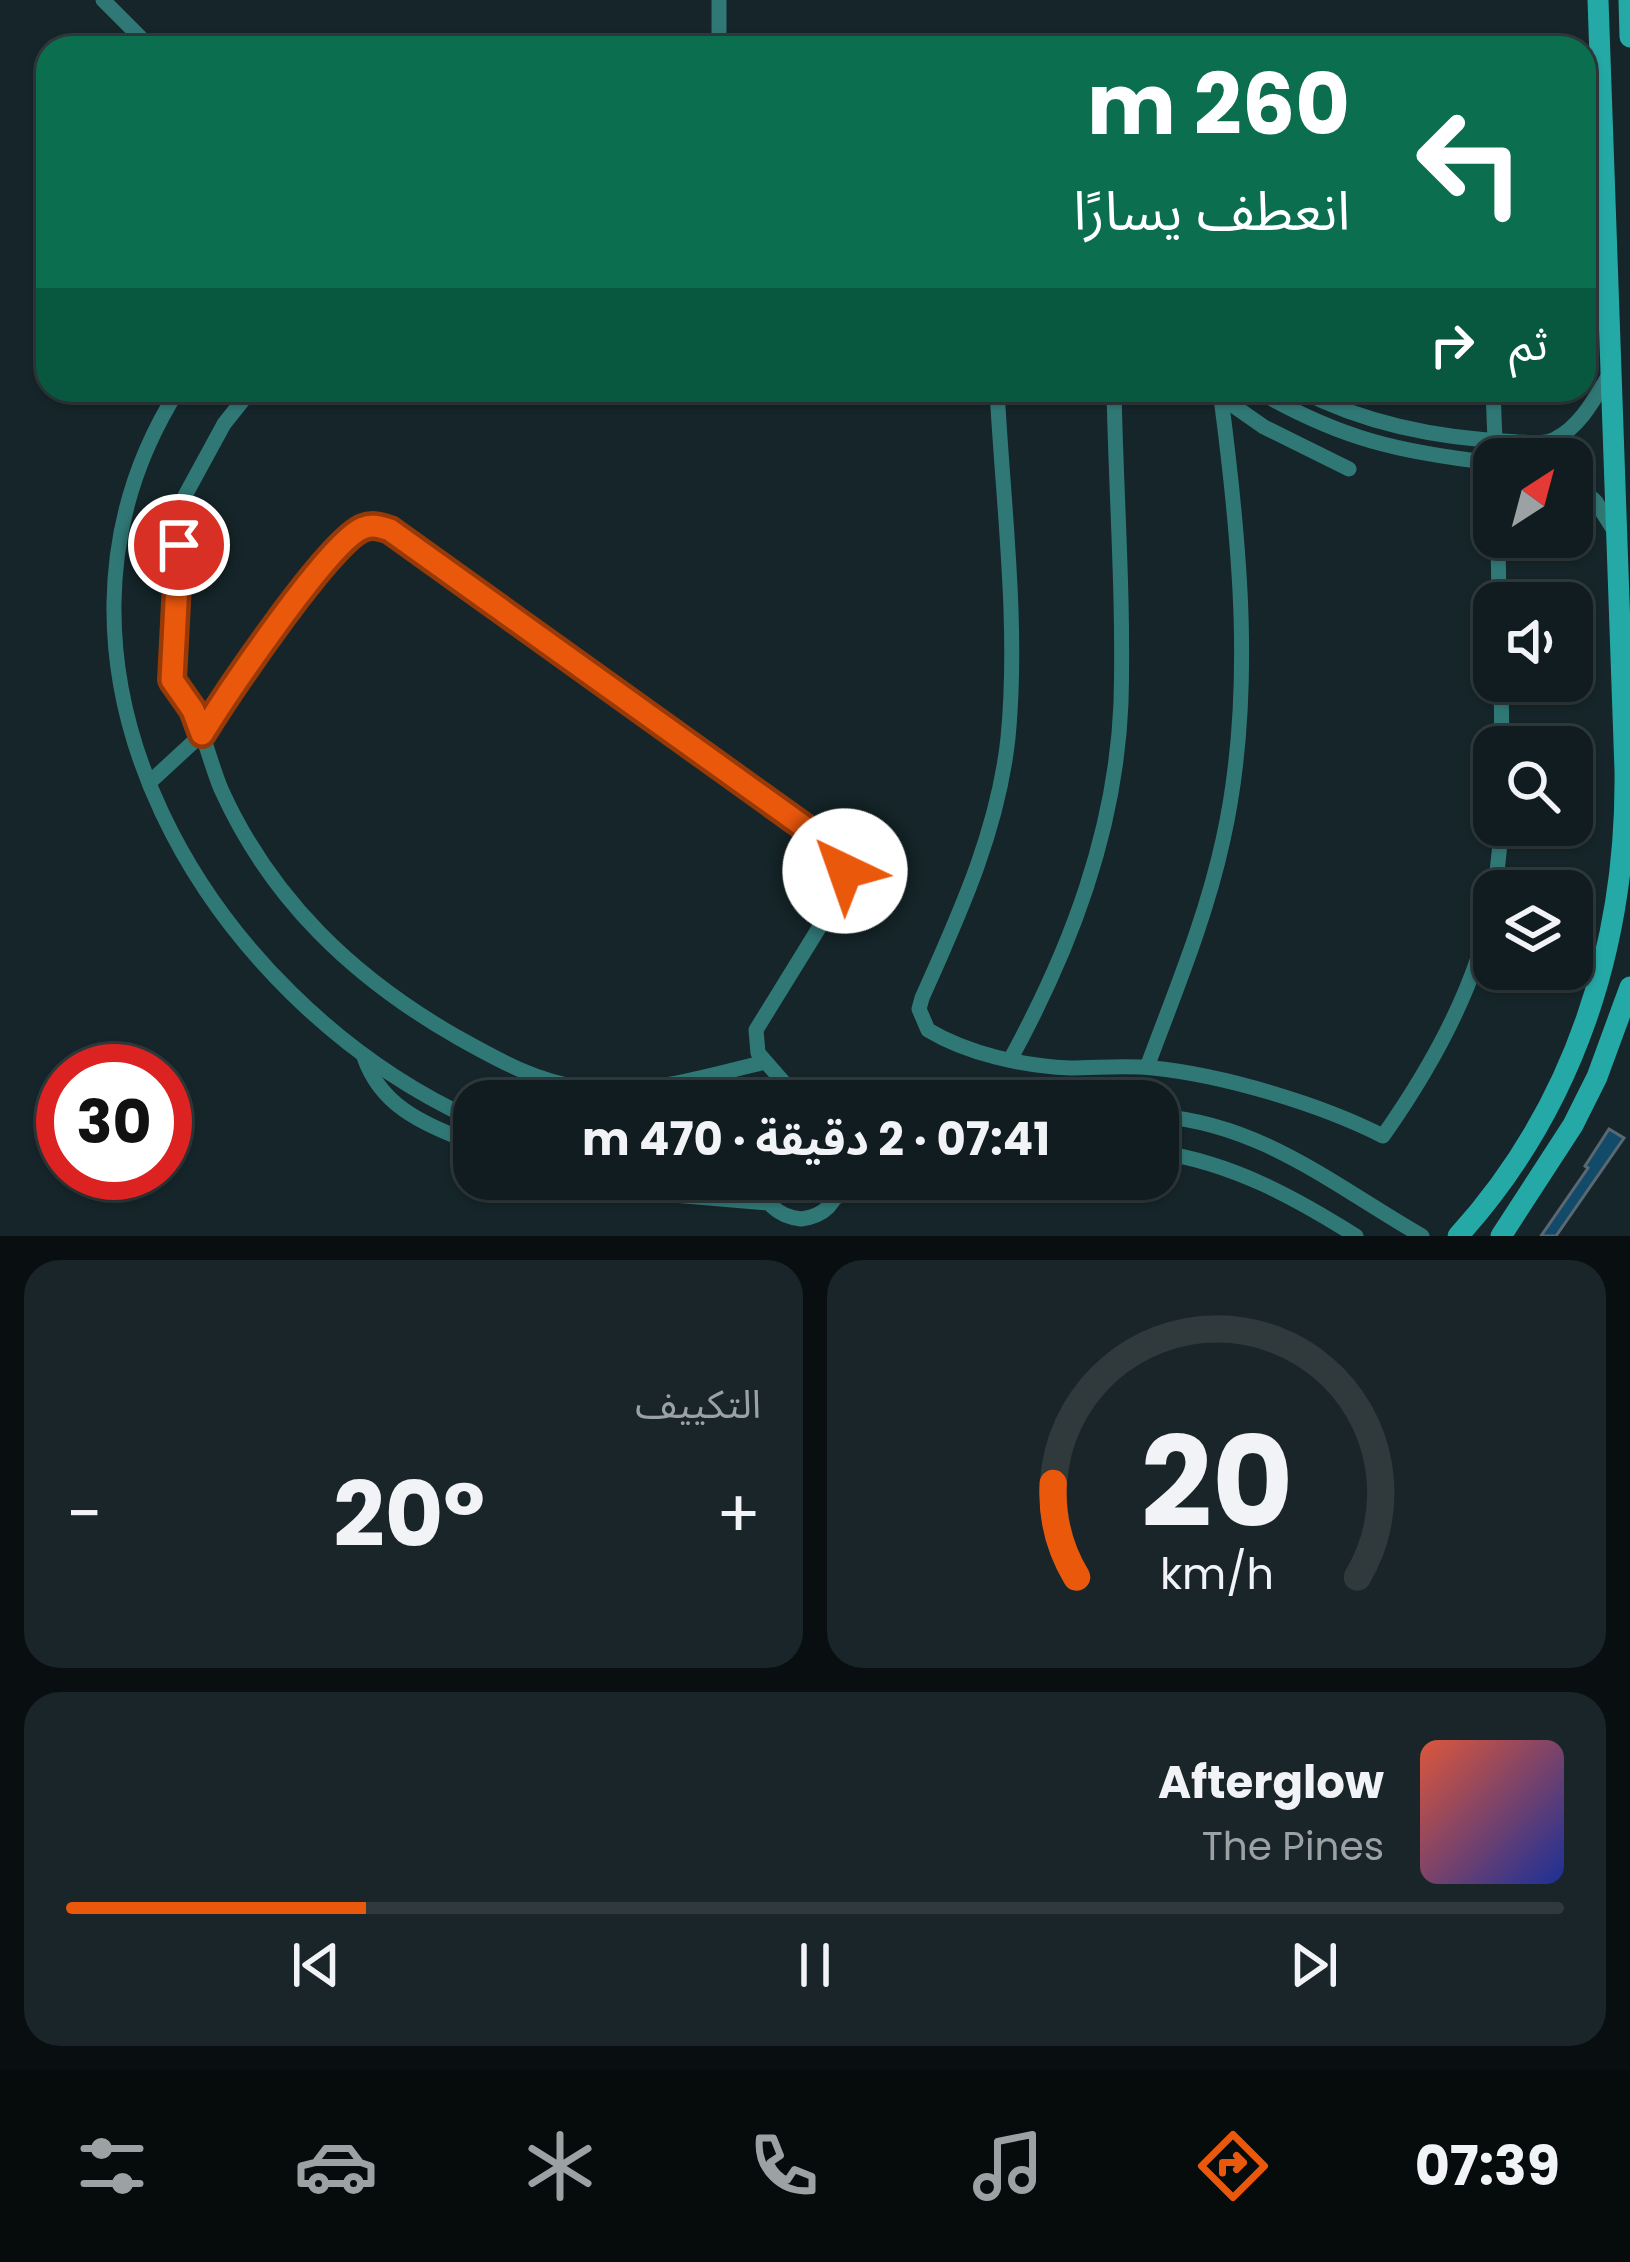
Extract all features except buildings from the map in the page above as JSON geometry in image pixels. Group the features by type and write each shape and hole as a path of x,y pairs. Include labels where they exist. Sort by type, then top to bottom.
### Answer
{"street":[{"path":"103,0 139,36"},
{"path":"717,36 719,0"},
{"path":"1458,1236 1508,1174 1557,1093 1606,959 1616,913 1625,819 1598,0"},
{"path":"1629,0 1630,37"},
{"path":"1596,397 1611,373"},
{"path":"172,402 134,475 113,572 116,659 128,718 150,782 197,874 242,938 290,993 364,1057 453,1108"},
{"path":"241,402 224,424 181,503 172,680 193,710 228,804 279,887 347,962 417,1015 523,1072 586,1088 664,1084 765,1062"},
{"path":"998,402 1009,604 1008,739 981,857 919,1009 928,1030 1010,1060 1071,1068 1148,1067 1219,1079 1349,1120 1383,1136 1412,1096 1444,1036 1473,966"},
{"path":"1010,1060 1057,971 1076,922 1105,819 1115,759 1121,704 1114,402"},
{"path":"1148,1067 1201,923 1232,788 1238,700 1238,559 1217,402"},
{"path":"1228,402 1295,445 1349,469"},
{"path":"1276,402 1366,442 1473,460"},
{"path":"1324,402 1400,427 1475,438"},
{"path":"1493,402 1495,438"},
{"path":"1559,438 1593,402"},
{"path":"1593,499 1617,535"},
{"path":"150,782 202,734 242,670 340,548 362,528 390,530 839,856 845,871 843,889 756,1030 755,1042 780,1080"},
{"path":"1501,1236 1573,1125 1597,1077 1630,987"},
{"path":"364,1057 379,1090 423,1123 453,1135"},
{"path":"1179,1120 1223,1127 1274,1146 1422,1236"},
{"path":"1179,1157 1271,1186 1357,1236"},
{"path":"733,1200 768,1203 783,1215 801,1220 819,1215 833,1200"}],"route":[{"path":"179,545 172,680 193,710 202,734 242,670 340,548 356,532 376,526 390,530 828,844 845,871"}]}
